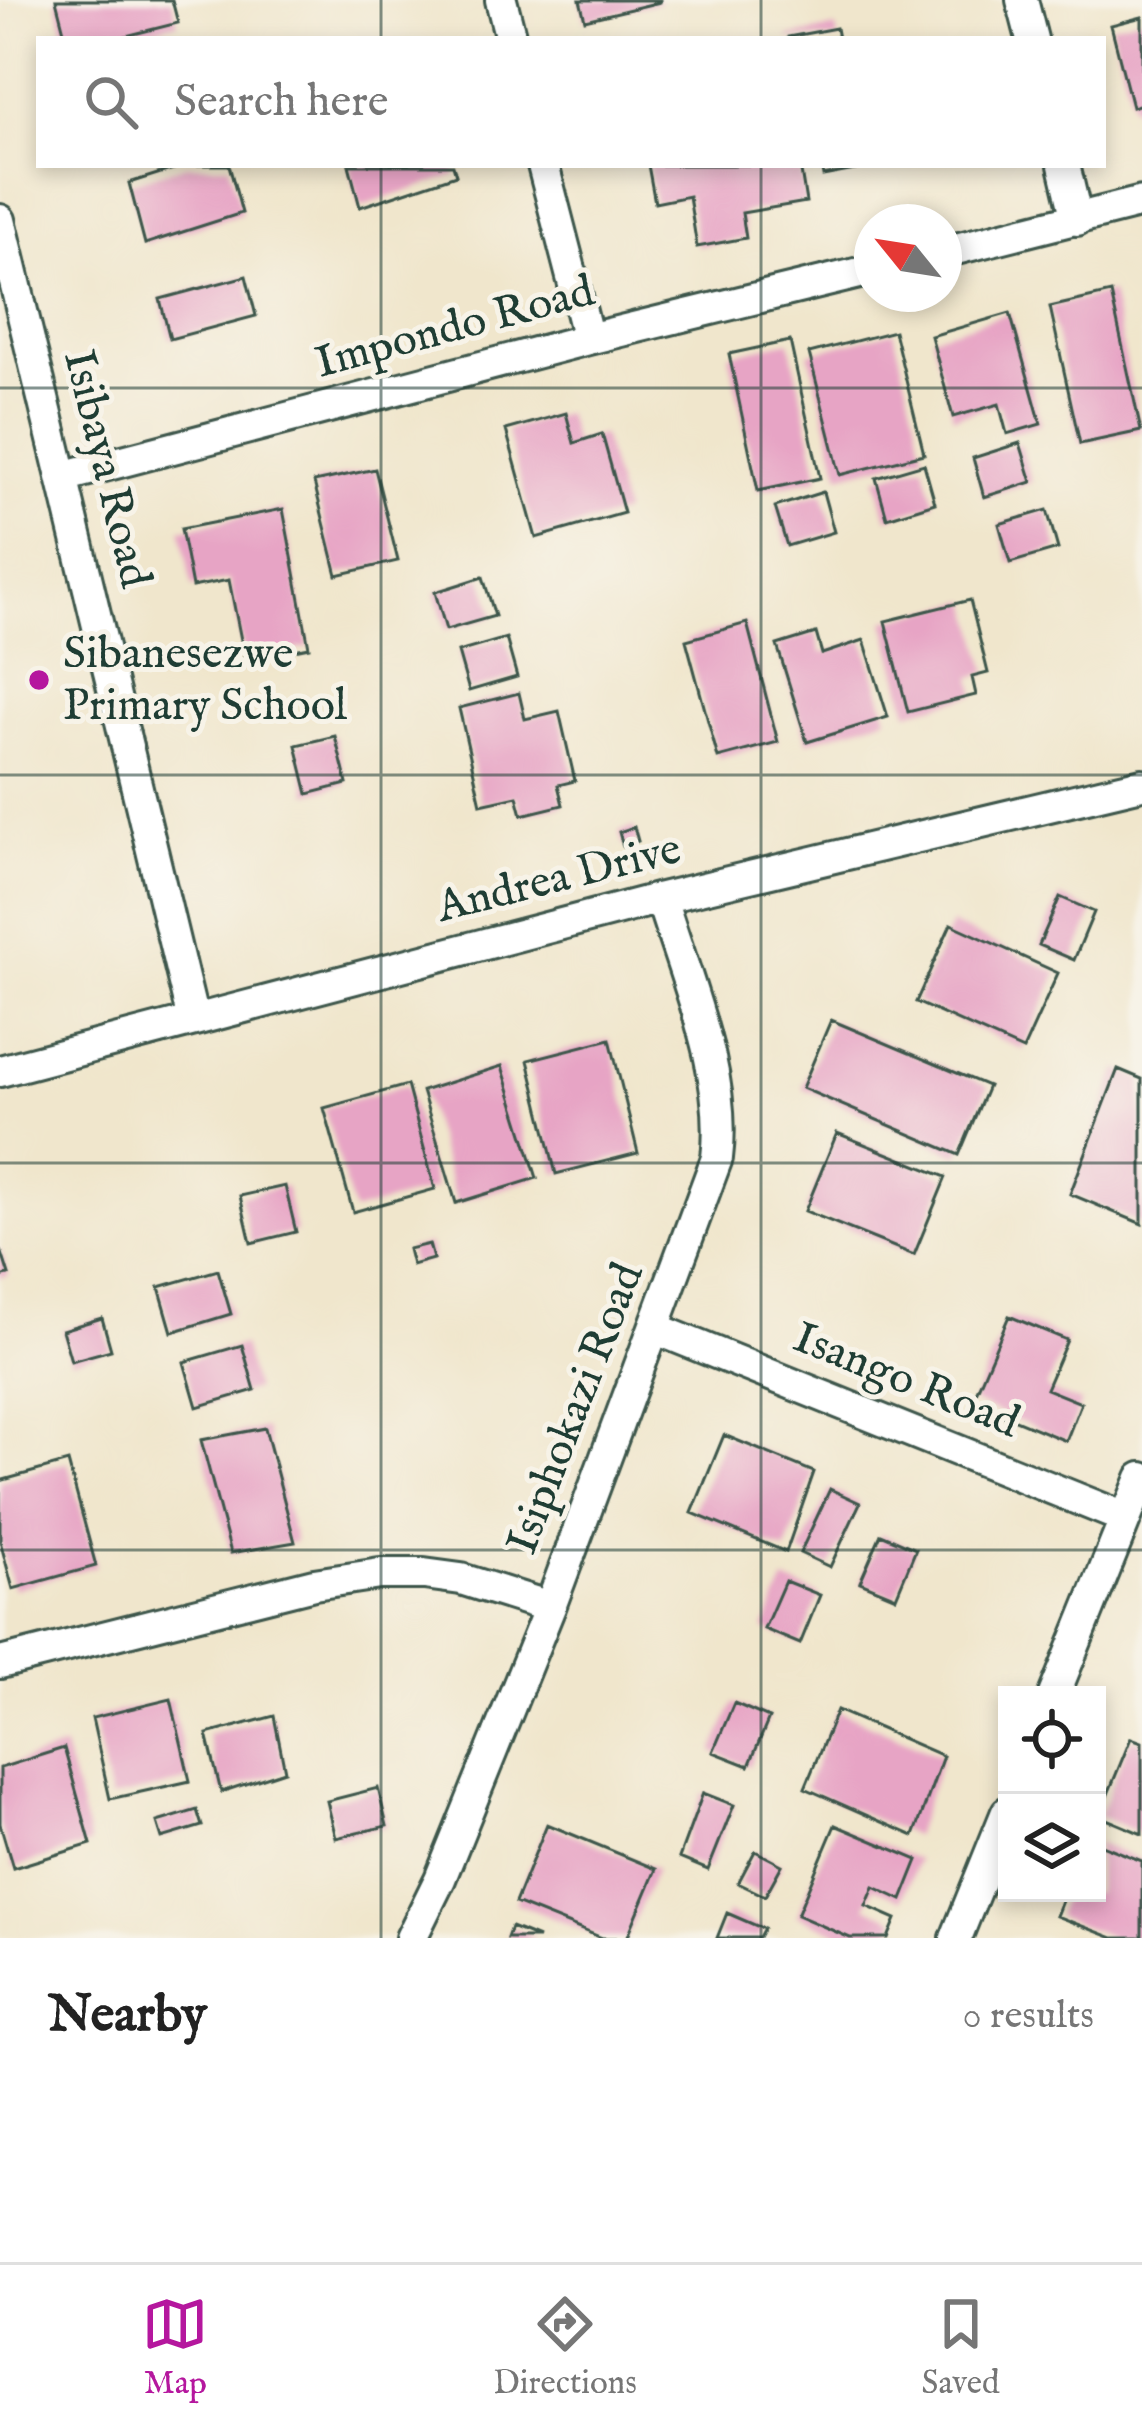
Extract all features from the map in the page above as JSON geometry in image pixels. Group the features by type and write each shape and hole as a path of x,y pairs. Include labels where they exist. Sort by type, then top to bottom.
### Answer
{"street":[{"path":"501,0 510,36"},
{"path":"1022,0 1031,36"},
{"path":"545,168 588,339"},
{"path":"1065,168 1077,220"},
{"path":"962,248 1142,202"},
{"name":"Isibaya Road","path":"0,220 193,1020"},
{"name":"Impondo Road","path":"62,477 854,274"},
{"name":"Andrea Drive","path":"0,1071 661,898 1142,784"},
{"name":"Isiphokazi Road","path":"411,1938 440,1879 550,1606 710,1185 721,1125 717,1086 661,898"},
{"name":"Isango Road","path":"654,1328 1125,1517"},
{"path":"1058,1686 1142,1478"},
{"path":"0,1663 314,1584 380,1574 461,1580 550,1606"},
{"path":"956,1938 998,1834"}],"building":[{"path":"56,0 172,0 178,23 126,36 65,36"},
{"path":"580,0 660,0 660,2 585,20"},
{"path":"1142,17 1142,104 1132,107 1111,25"},
{"path":"836,28 837,36 793,36"},
{"path":"176,168 230,168 242,213 145,244 129,183"},
{"path":"350,168 454,168 456,175 360,207"},
{"path":"649,168 800,168 806,202 742,213 746,238 697,247 689,196 655,203"},
{"path":"822,168 866,168 823,176"},
{"path":"246,276 256,316 170,339 160,299"},
{"path":"1111,293 1141,431 1080,444 1050,307"},
{"path":"1010,313 1041,424 1007,434 999,404 953,417 931,336"},
{"path":"894,331 924,454 840,475 809,353"},
{"path":"790,341 820,478 758,491 729,354"},
{"path":"566,413 574,443 602,434 624,513 536,538 506,430"},
{"path":"1020,443 1032,482 984,497 973,458"},
{"path":"924,464 935,503 887,518 876,478"},
{"path":"375,469 398,561 337,575 314,482"},
{"path":"823,492 834,532 787,546 775,507"},
{"path":"283,509 309,647 245,660 229,580 192,587 181,529"},
{"path":"1047,510 1058,549 1010,563 999,524"},
{"path":"483,577 495,616 446,630 435,592"},
{"path":"970,600 988,673 972,677 976,695 908,712 885,621"},
{"path":"747,623 778,742 718,758 686,640"},
{"path":"816,633 822,654 864,640 888,717 807,742 777,645"},
{"path":"506,638 517,677 469,691 458,652"},
{"path":"519,693 525,719 559,711 575,781 558,785 563,805 522,815 517,796 481,804 459,708"},
{"path":"335,736 347,784 308,794 296,745"},
{"path":"634,827 638,841 623,846 619,832"},
{"path":"1060,897 1094,912 1074,960 1039,945"},
{"path":"951,924 1058,973 1023,1050 916,1002"},
{"path":"831,1020 988,1086 959,1155 802,1088"},
{"path":"610,1039 638,1153 556,1174 528,1060"},
{"path":"502,1066 537,1178 456,1203 422,1091"},
{"path":"1118,1069 1142,1079 1142,1224 1070,1194"},
{"path":"407,1085 435,1189 353,1212 324,1108"},
{"path":"837,1133 946,1177 914,1255 805,1211"},
{"path":"285,1186 296,1232 251,1243 240,1196"},
{"path":"429,1244 433,1259 412,1265 408,1249"},
{"path":"0,1247 9,1275 0,1277"},
{"path":"218,1270 231,1314 172,1332 159,1287"},
{"path":"1009,1316 1067,1340 1046,1389 1081,1403 1066,1441 972,1402"},
{"path":"102,1318 111,1350 71,1361 62,1330"},
{"path":"242,1345 255,1390 197,1407 184,1362"},
{"path":"265,1428 295,1542 231,1553 201,1440"},
{"path":"724,1435 814,1472 786,1552 692,1513"},
{"path":"68,1462 96,1566 13,1589 0,1541 0,1481"},
{"path":"830,1489 860,1503 830,1567 800,1553"},
{"path":"881,1534 916,1549 896,1597 860,1582"},
{"path":"785,1581 820,1595 800,1644 764,1629"},
{"path":"171,1699 190,1781 110,1799 92,1718"},
{"path":"734,1703 769,1718 749,1766 713,1752"},
{"path":"837,1710 943,1756 914,1836 805,1788"},
{"path":"274,1716 285,1771 221,1792 207,1734"},
{"path":"1131,1738 1142,1742 1142,1834 1106,1819 1106,1799"},
{"path":"64,1748 91,1844 13,1868 0,1824 0,1768"},
{"path":"378,1788 387,1826 336,1838 327,1801"},
{"path":"703,1793 734,1805 708,1870 679,1858"},
{"path":"197,1810 202,1826 162,1838 157,1822"},
{"path":"547,1824 656,1869 627,1938 602,1938 515,1903"},
{"path":"835,1825 918,1860 902,1900 874,1887 866,1906 896,1919 888,1938 850,1938 797,1915"},
{"path":"1106,1847 1142,1861 1142,1938 1113,1938 1056,1916 1061,1902 1106,1902"},
{"path":"755,1851 782,1865 765,1896 738,1883"},
{"path":"727,1913 764,1929 759,1938 717,1938"},
{"path":"511,1927 538,1938 507,1938"}],"place":[{"name":"Sibanesezwe Primary School","path":"39,680"}]}
